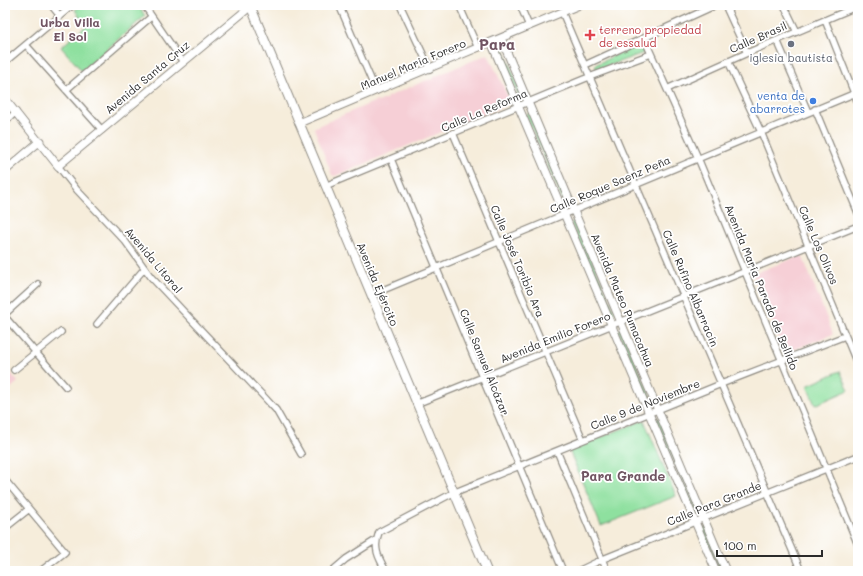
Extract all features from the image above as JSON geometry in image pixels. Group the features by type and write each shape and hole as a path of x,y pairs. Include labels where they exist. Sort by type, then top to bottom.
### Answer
{"main road":[{"name":"Avenida Ejército","path":"251,5 299,124 487,571"}],"street":[{"path":"51,5 60,16"},
{"path":"5,62 73,5"},
{"path":"144,5 183,62"},
{"name":"Avenida Santa Cruz","path":"58,166 251,5"},
{"path":"339,5 376,91"},
{"path":"400,5 430,69"},
{"path":"458,5 478,48"},
{"path":"520,5 529,26"},
{"name":"Manuel Maria Forero","path":"299,124 579,5"},
{"path":"585,65 716,5"},
{"path":"725,5 747,53"},
{"path":"784,5 797,32"},
{"path":"841,5 844,12"},
{"name":"Calle Brasil","path":"667,88 858,6"},
{"name":"Calle Rufino Albarracín","path":"562,12 801,571"},
{"path":"66,90 151,17"},
{"path":"825,20 856,92 858,103"},
{"name":"Avenida Mateo Pumacahua","path":"501,38 726,571"},
{"name":"Avenida María Parado de Bellido","path":"644,38 698,158 858,545"},
{"path":"777,40 808,112"},
{"name":"Avenida Mateo Pumacahua","path":"491,42 716,571"},
{"path":"26,45 102,130"},
{"name":"Calle La Reforma","path":"325,186 527,102 651,54"},
{"name":"Calle Los Olivos","path":"728,61 761,132 858,366"},
{"name":"Calle Roque Saenz Peña","path":"371,295 856,92"},
{"name":"Avenida Litoral","path":"5,99 40,141 77,190 125,241 144,269 276,410 301,454"},
{"path":"815,109 858,213"},
{"path":"5,122 16,112"},
{"name":"Calle José Toribio Ara","path":"453,133 583,440"},
{"path":"5,171 40,141"},
{"name":"Calle Samuel Alcázar","path":"391,159 518,468 563,571"},
{"name":"Avenida Emilio Forero","path":"416,404 858,226"},
{"path":"97,324 144,269"},
{"path":"38,284 5,316 66,387"},
{"path":"14,370 60,332"},
{"name":"Calle 9 de Noviembre","path":"332,571 346,559 376,540 379,532 453,493 518,468 721,384 846,336"},
{"path":"557,451 607,571"},
{"name":"Calle Para Grande","path":"578,571 603,559 858,456"},
{"path":"5,480 65,552 41,571"},
{"path":"5,528 29,509"},
{"path":"376,540 376,551 386,571"}],"shaded area":[{"path":"488,54 511,103 335,176 332,175 314,128 315,127 376,101 378,102 386,99 387,97 427,80 434,79 434,77"},
{"path":"802,255 833,334 785,353 753,274"},
{"path":"5,366 18,382 5,393"}],"green space":[{"path":"81,5 138,5 145,16 82,71 61,47 86,26 75,10"},
{"path":"642,42 646,52 597,70 595,65"},
{"path":"503,48 523,98 520,99 499,50"},
{"path":"529,113 569,207 566,208 526,115"},
{"path":"575,221 615,313 612,315 571,223"},
{"path":"621,329 653,403 650,404 618,330"},
{"path":"840,371 849,390 815,405 807,386"},
{"path":"659,418 699,514 696,514 656,419"},
{"path":"644,420 676,496 601,526 569,450"},
{"path":"706,527 724,571 720,571 702,529"}],"place":[{"name":"terreno propiedad de essalud","path":"590,35"},
{"name":"iglesia bautista","path":"791,44"},
{"name":"venta de abarrotes","path":"813,101"}],"district":[{"name":"Urba Villa El Sol","path":"70,29"},
{"name":"Para","path":"497,44"},
{"name":"Para Grande","path":"623,475"}]}
